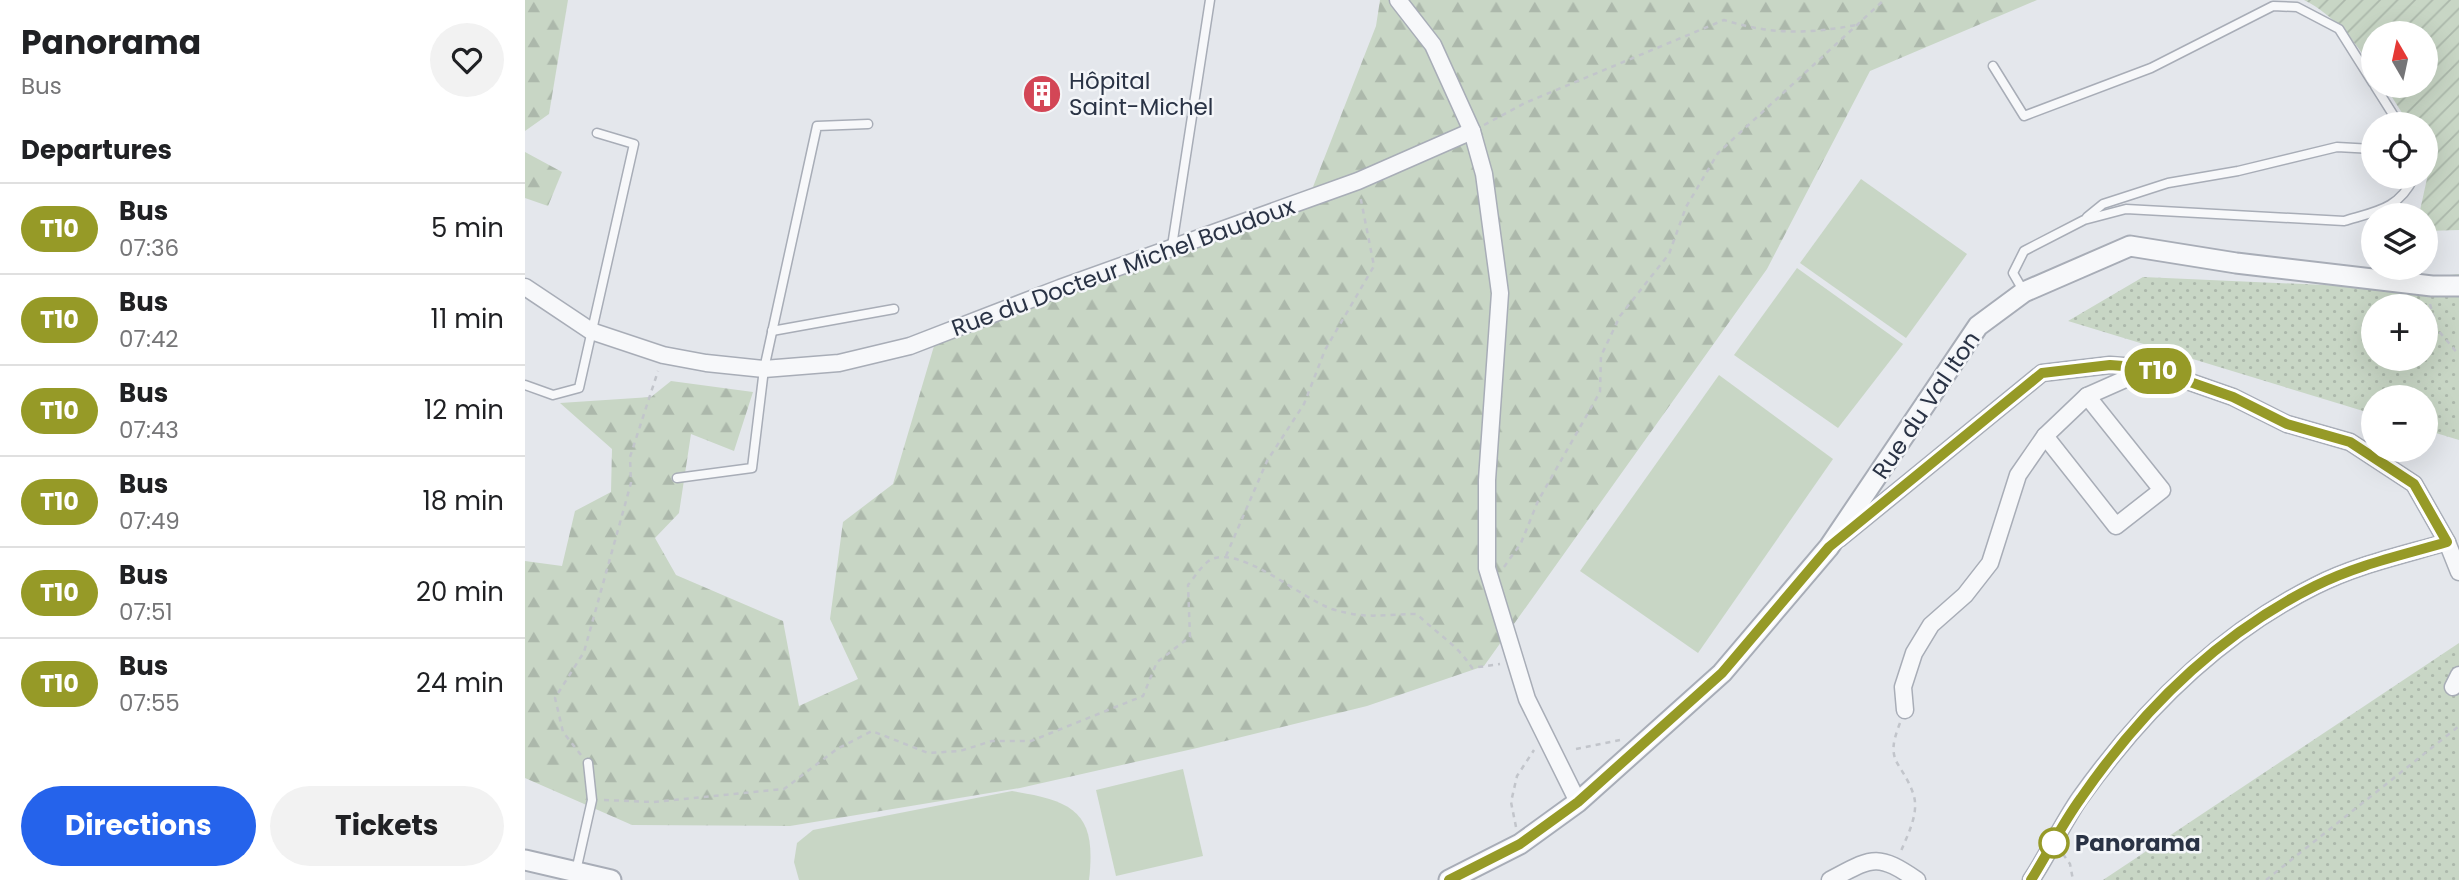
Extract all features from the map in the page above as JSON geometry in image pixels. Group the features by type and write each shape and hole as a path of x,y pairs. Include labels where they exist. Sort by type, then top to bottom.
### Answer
{"street":[{"path":"1398,0 1418,22 1433,45 1472,131 1484,174 1500,293 1486,480 1487,568 1527,699 1578,802"},
{"name":"Rue du Docteur Michel Baudoux","path":"525,286 591,331 663,355 764,369 839,363 910,346 1172,246 1358,181 1472,131"},
{"name":"Rue du Val Iton","path":"1449,880 1520,844 1578,802 1722,673 1829,547 1978,326 2024,292 2130,246 2237,263 2432,286 2459,286"},
{"path":"1829,547 2042,373 2110,365 2150,368 2233,397 2287,424 2350,442 2414,484 2447,542 2459,572"},
{"path":"1905,710 1903,687 1914,653 1931,625 1965,595 1990,562 2010,509 2018,475 2045,436 2087,396 2150,368"},
{"path":"2045,436 2116,526 2162,490 2087,396"},
{"path":"2031,880 2079,800 2139,722 2215,649 2316,585 2364,566 2447,542"},
{"path":"525,860 578,876 611,880"},
{"path":"1830,880 1865,861 1884,860 1917,880"}],"lane":[{"path":"1172,246 1210,0"},
{"path":"1993,66 2024,116 2151,68 2273,6 2297,7 2339,29 2361,64"},
{"path":"677,478 752,468 764,369 817,126 868,124"},
{"path":"525,384 553,395 579,388 634,144 597,133"},
{"path":"2084,220 2103,204 2168,183 2238,171 2337,147 2361,148"},
{"path":"2024,292 2013,273 2024,251 2084,220 2126,209 2344,221 2377,211 2405,197 2409,189"},
{"path":"772,331 894,309"},
{"path":"578,876 592,800 588,763"}],"path":[{"path":"1487,568 1506,567 1521,543 1538,501 1600,392 1601,356 1620,316 1669,254 1686,207 1718,153 1884,0"},
{"path":"1472,131 1525,103 1724,20 1754,30 1810,33 1858,24"},
{"path":"1226,556 1267,461 1304,404 1325,351 1374,266 1358,181"},
{"path":"2432,286 2430,302 2437,329 2459,355"},
{"path":"588,763 563,732 555,698 584,652 631,483 630,457 663,355"},
{"path":"592,800 653,802 784,789 837,749 872,731 928,753 960,751 992,741 1031,741 1143,696 1157,662 1190,637 1188,585 1208,561 1226,556 1275,577 1329,608 1368,618 1417,614 1436,634 1458,647 1472,668 1515,660"},
{"path":"1896,865 1912,825 1915,805 1913,793 1893,754 1892,742 1905,710"},
{"path":"2266,880 2459,726"},
{"path":"1520,844 1511,802 1517,776 1535,753 1531,740"},
{"path":"1576,749 1599,742 1624,740 1642,745"},
{"path":"2055,841 2070,864 2073,880"}],"green space":[{"path":"525,0 568,0 549,114 525,131"},
{"path":"1380,0 2037,0 1870,71 1767,269 1484,666 1367,706 1197,748 1020,788 790,826 632,825 525,778 525,561 562,566 575,511 611,492 612,449 560,403 651,397 671,381 753,392 734,451 691,434 679,513 655,538 676,575 783,621 799,706 858,679 830,619 843,522 893,484 934,346 1311,192 1376,26"},
{"path":"2304,0 2459,0 2459,230 2438,231 2438,203 2422,203 2425,189 2438,189 2438,112 2401,112 2393,98 2438,98 2438,21 2361,21 2361,52 2334,21"},
{"path":"525,152 562,172 548,206 525,198"},
{"path":"1861,179 1967,254 1906,338 1800,263"},
{"path":"1797,268 1903,344 1838,428 1734,355"},
{"path":"2459,274 2459,440 2438,434 2438,385 2361,385 2361,410 2068,321 2143,277 2347,286 2403,280 2438,280 2438,276"},
{"path":"1719,375 1833,459 1698,653 1580,571"},
{"path":"2459,643 2459,880 2103,880"},
{"path":"1183,769 1203,856 1116,876 1096,790"},
{"path":"1012,791 1051,800 1077,814 1089,839 1089,880 799,880 794,862 797,843 813,830"}],"bus line":[{"name":"T10","path":"1449,880 1520,844 1578,802 1722,673 1829,547 2042,373 2110,365 2150,368 2233,397 2287,424 2350,442 2414,484 2447,542 2364,566 2316,585 2269,612 2215,649 2139,722 2113,753 2079,800 2031,880"}],"place":[{"name":"Hôpital Saint-Michel","path":"1042,94"},
{"name":"Panorama","path":"2054,843"}]}
